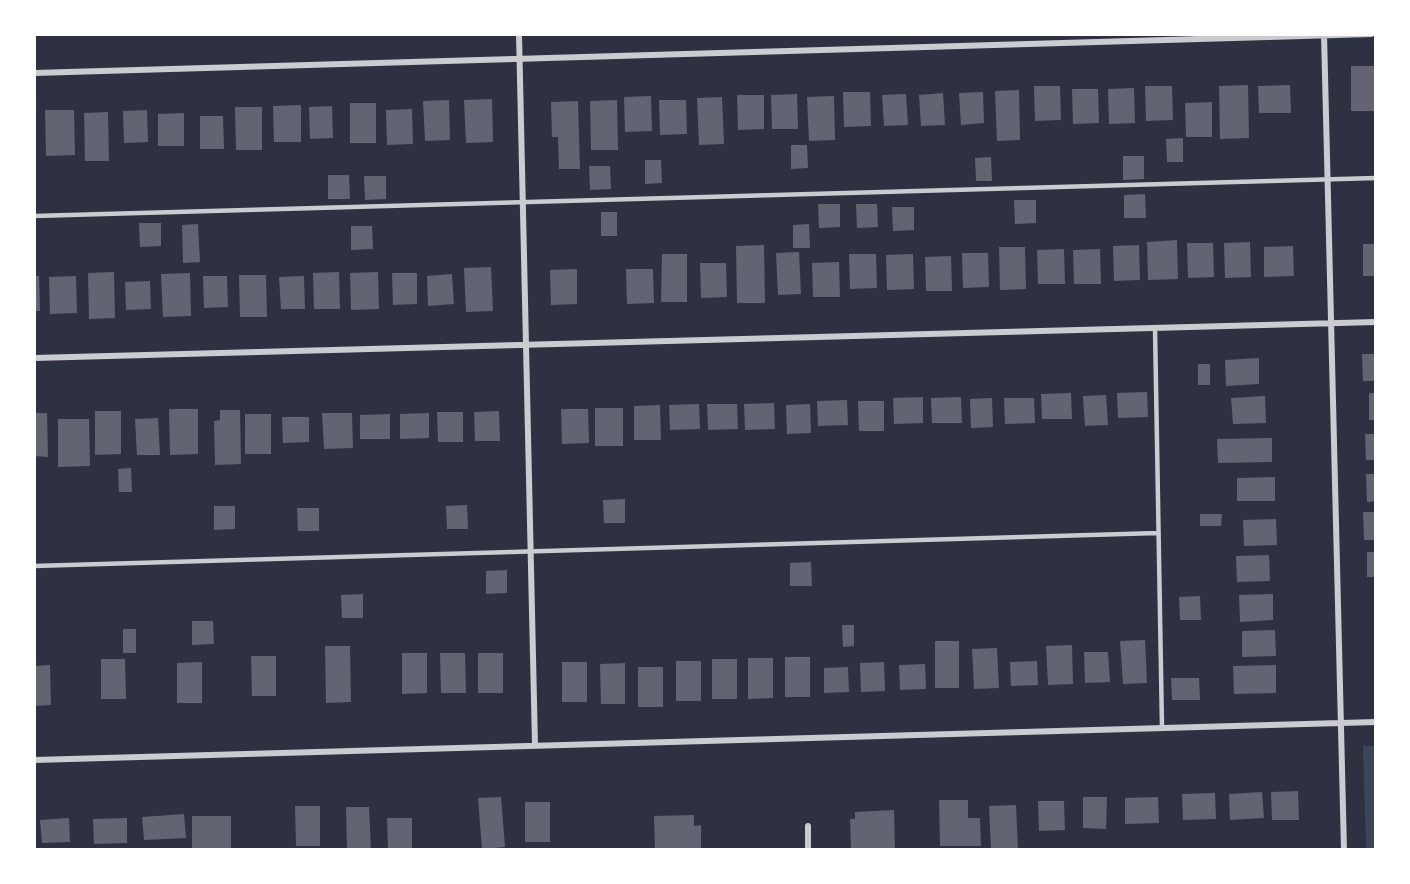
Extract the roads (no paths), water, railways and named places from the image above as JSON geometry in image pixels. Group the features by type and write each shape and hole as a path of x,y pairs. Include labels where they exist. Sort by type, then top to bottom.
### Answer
{"street":[{"path":"519,34 535,745"},
{"path":"34,72 1371,34"},
{"path":"1324,35 1344,849"},
{"path":"34,358 1376,322"},
{"path":"34,760 1376,722"},
{"path":"808,826 808,849"}],"lane":[{"path":"34,216 523,204 1376,178"},
{"path":"1155,328 1162,728"},
{"path":"34,566 1158,533"}]}
